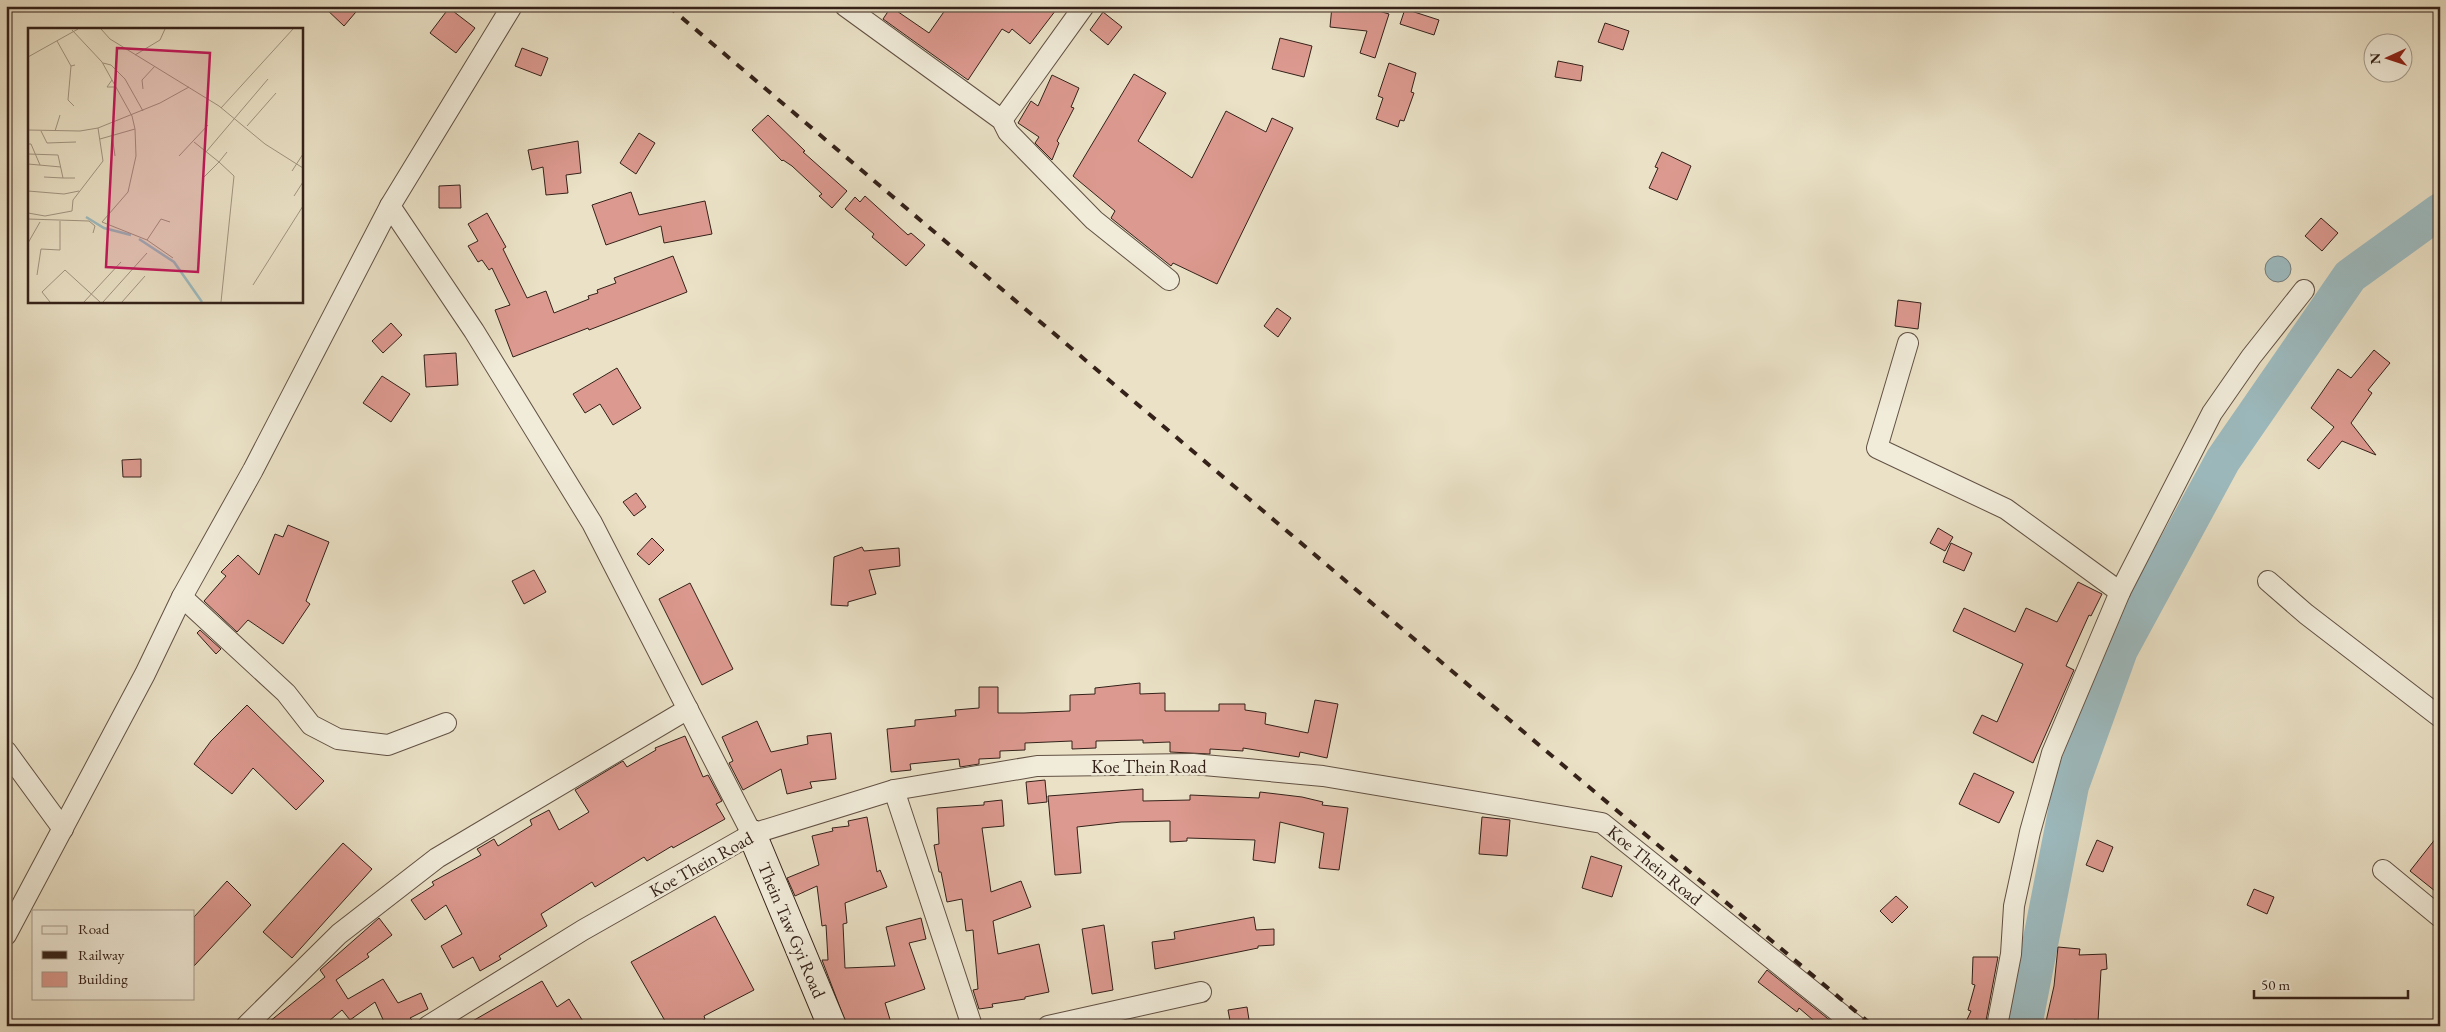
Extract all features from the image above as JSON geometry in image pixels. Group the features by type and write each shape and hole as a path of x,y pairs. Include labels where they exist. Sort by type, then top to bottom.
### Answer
{"street":[{"path":"6,935 145,674 182,597 252,470 390,206 512,6"},
{"path":"845,6 1002,120 1008,132 1094,220 1169,280"},
{"path":"1002,120 1084,6"},
{"path":"390,206 474,331 592,523 752,834"},
{"path":"1997,1026 2011,954 2014,906 2030,832 2052,753 2120,592 2212,413 2251,357 2304,290"},
{"path":"1908,343 1877,448 2006,509 2120,592"},
{"path":"2268,581 2306,614 2440,717"},
{"path":"182,597 286,693 311,725 338,739 388,745 446,723"},
{"path":"246,1026 339,934 437,858 688,709"},
{"path":"6,751 63,829"},
{"name":"Koe Thein Road","path":"435,1024 583,930 752,834 894,790 1037,766 1193,764 1323,776 1602,823 1856,1026"},
{"path":"894,790 972,1026"},
{"name":"Thein Taw Gyi Road","path":"752,834 832,1026"},
{"path":"2383,870 2440,917"},
{"path":"1048,1026 1201,992"}],"water":[{"path":"2278,256 2287,260 2291,269 2287,278 2278,282 2269,278 2265,269 2269,260"}],"building":[{"path":"323,6 361,6 344,26"},
{"path":"948,6 1059,6 1030,44 1012,29 1009,33 1002,29 968,80 883,19 891,7 929,33"},
{"path":"1332,6 1362,6 1389,14 1375,58 1360,53 1367,31 1330,27"},
{"path":"449,8 475,28 456,53 430,33"},
{"path":"1405,9 1439,20 1434,35 1400,24"},
{"path":"1103,12 1122,27 1108,45 1090,30"},
{"path":"1605,23 1629,31 1623,50 1598,42"},
{"path":"1280,38 1312,46 1304,77 1272,69"},
{"path":"522,48 548,58 541,76 515,66"},
{"path":"1558,61 1583,66 1581,81 1555,77"},
{"path":"1389,63 1416,73 1411,92 1414,93 1404,121 1400,120 1398,127 1376,119 1383,98 1378,96"},
{"path":"1134,74 1166,93 1138,141 1192,178 1226,111 1266,132 1272,118 1293,128 1217,284 1173,263 1171,266 1111,218 1115,211 1073,176"},
{"path":"1052,75 1079,88 1071,107 1074,108 1057,141 1059,143 1052,160 1035,143 1039,137 1018,123 1031,101 1038,106"},
{"path":"768,115 805,151 803,152 847,191 832,208 819,196 822,194 792,166 782,161 752,130"},
{"path":"639,133 655,143 636,174 620,163"},
{"path":"578,141 581,173 566,175 568,193 546,195 543,167 532,170 528,150"},
{"path":"1662,152 1691,166 1677,200 1649,188 1658,168 1655,167"},
{"path":"460,185 461,208 439,208 439,186"},
{"path":"631,192 639,215 705,201 712,234 664,243 661,226 606,245 592,205"},
{"path":"865,196 908,235 911,233 925,245 906,266 872,237 874,234 845,209 855,197 860,202"},
{"path":"487,213 506,247 503,249 527,298 546,291 554,313 589,299 588,296 598,293 597,290 616,283 614,278 673,256 687,292 513,357 495,310 510,305 492,268 489,270 482,260 478,262 468,246 478,241 468,224"},
{"path":"2321,218 2338,233 2322,251 2305,236"},
{"path":"1898,300 1921,303 1918,329 1895,326"},
{"path":"1277,308 1291,318 1278,337 1264,326"},
{"path":"391,323 402,335 383,353 372,341"},
{"path":"2374,350 2390,363 2368,390 2372,393 2351,423 2376,455 2342,441 2319,469 2307,460 2334,427 2311,408 2338,369 2351,378"},
{"path":"456,353 458,385 426,387 424,355"},
{"path":"617,368 641,408 613,425 600,404 585,413 573,394"},
{"path":"382,376 410,394 391,422 363,403"},
{"path":"141,459 141,477 123,477 122,460"},
{"path":"636,493 646,507 634,516 623,502"},
{"path":"288,525 329,542 306,601 310,604 283,644 248,620 237,632 204,601 226,576 221,572 238,555 259,575 275,534 283,537"},
{"path":"1938,528 1953,537 1945,551 1930,543"},
{"path":"652,538 664,550 649,565 637,554"},
{"path":"1951,543 1972,553 1964,571 1943,562"},
{"path":"862,547 864,551 899,548 900,566 869,570 876,594 848,602 848,606 831,605 834,557"},
{"path":"534,570 546,592 524,604 512,581"},
{"path":"2078,582 2102,594 2091,616 2089,615 2066,666 2074,670 2033,763 1973,733 1982,715 1997,722 2023,664 1953,631 1964,608 2015,632 2026,608 2057,622"},
{"path":"690,583 733,669 702,685 659,599"},
{"path":"200,630 221,649 216,654 197,633"},
{"path":"1140,683 1140,694 1165,693 1165,711 1219,711 1219,704 1245,704 1245,710 1266,713 1265,724 1308,733 1315,700 1338,704 1327,758 1300,752 1299,757 1243,748 1243,751 1210,749 1210,754 1170,752 1170,742 1143,743 1143,740 1096,741 1096,748 1072,749 1072,741 1025,743 1025,750 1000,751 1000,758 979,759 979,764 960,767 959,759 910,764 911,770 891,772 887,729 915,726 915,720 956,716 955,710 979,708 979,687 998,687 998,713 1024,713 1070,711 1070,695 1095,694 1095,688"},
{"path":"247,705 324,781 296,810 253,768 232,794 194,764 211,741"},
{"path":"757,721 771,752 808,744 807,736 831,733 836,779 810,782 812,788 787,794 781,769 743,790 729,763 733,761 722,737"},
{"path":"685,736 703,777 708,775 722,801 716,804 725,819 647,861 644,857 595,887 592,882 541,914 547,926 499,956 501,959 480,971 473,957 453,968 441,946 462,934 446,905 425,920 411,900 434,885 432,882 481,855 477,849 494,839 498,846 532,825 530,820 549,810 559,830 589,812 575,790 623,761 627,767 656,750 655,748"},
{"path":"1974,773 2014,792 1999,823 1959,804"},
{"path":"1045,780 1047,802 1028,804 1026,782"},
{"path":"1143,789 1143,801 1190,800 1190,795 1259,798 1260,792 1302,797 1323,802 1322,805 1348,808 1339,870 1319,868 1324,833 1280,822 1275,863 1253,860 1255,840 1187,838 1187,841 1170,842 1170,821 1121,822 1077,827 1081,873 1055,875 1048,796"},
{"path":"1002,800 1004,826 982,828 991,892 1021,881 1031,907 993,921 998,954 1039,944 1049,992 1025,997 1025,999 992,1004 993,1007 979,1009 973,990 978,989 973,930 966,931 962,899 947,902 941,872 939,872 934,845 939,844 937,808 984,805 984,802"},
{"path":"867,817 877,872 880,870 887,887 845,903 847,923 843,924 845,968 895,966 886,927 921,918 926,939 909,943 925,989 885,1003 892,1026 847,1026 822,960 828,960 826,925 822,926 817,886 795,896 787,878 819,865 812,836 833,831 832,828 849,826 848,821"},
{"path":"1482,817 1510,820 1507,856 1479,854"},
{"path":"2440,833 2440,895 2410,871"},
{"path":"2097,840 2113,847 2103,872 2086,865"},
{"path":"343,843 372,869 292,958 263,932"},
{"path":"1591,856 1622,866 1612,897 1582,888"},
{"path":"227,881 251,905 195,965 195,916"},
{"path":"2254,889 2274,897 2267,914 2247,905"},
{"path":"1896,896 1908,907 1892,923 1880,911"},
{"path":"715,916 754,990 704,1016 705,1019 693,1026 668,1026 631,962"},
{"path":"1254,917 1256,930 1274,929 1274,945 1258,946 1258,948 1155,969 1152,942 1175,939 1174,932"},
{"path":"379,918 392,935 367,954 369,957 336,980 348,999 383,979 398,1003 421,993 428,1009 410,1018 412,1020 401,1026 386,1026 375,1002 350,1020 342,1010 323,1026 264,1026 325,977 320,970"},
{"path":"1104,925 1113,990 1092,994 1082,929"},
{"path":"2058,947 2080,949 2079,955 2106,954 2107,969 2101,970 2098,1022 2074,1020 2073,1026 2045,1026 2054,986"},
{"path":"1973,957 1998,957 1985,1026 1964,1026 1971,1011 1968,1010 1975,985 1972,984"},
{"path":"1767,970 1837,1026 1820,1026 1799,1008 1797,1012 1758,982"},
{"path":"542,981 557,1007 569,999 586,1026 464,1026"},
{"path":"1247,1007 1250,1026 1231,1026 1228,1010"}],"waterway":[{"path":"2024,1026 2071,786 2120,650 2223,460 2350,276 2440,211"}],"railway":[{"path":"668,6 1873,1026"}]}
